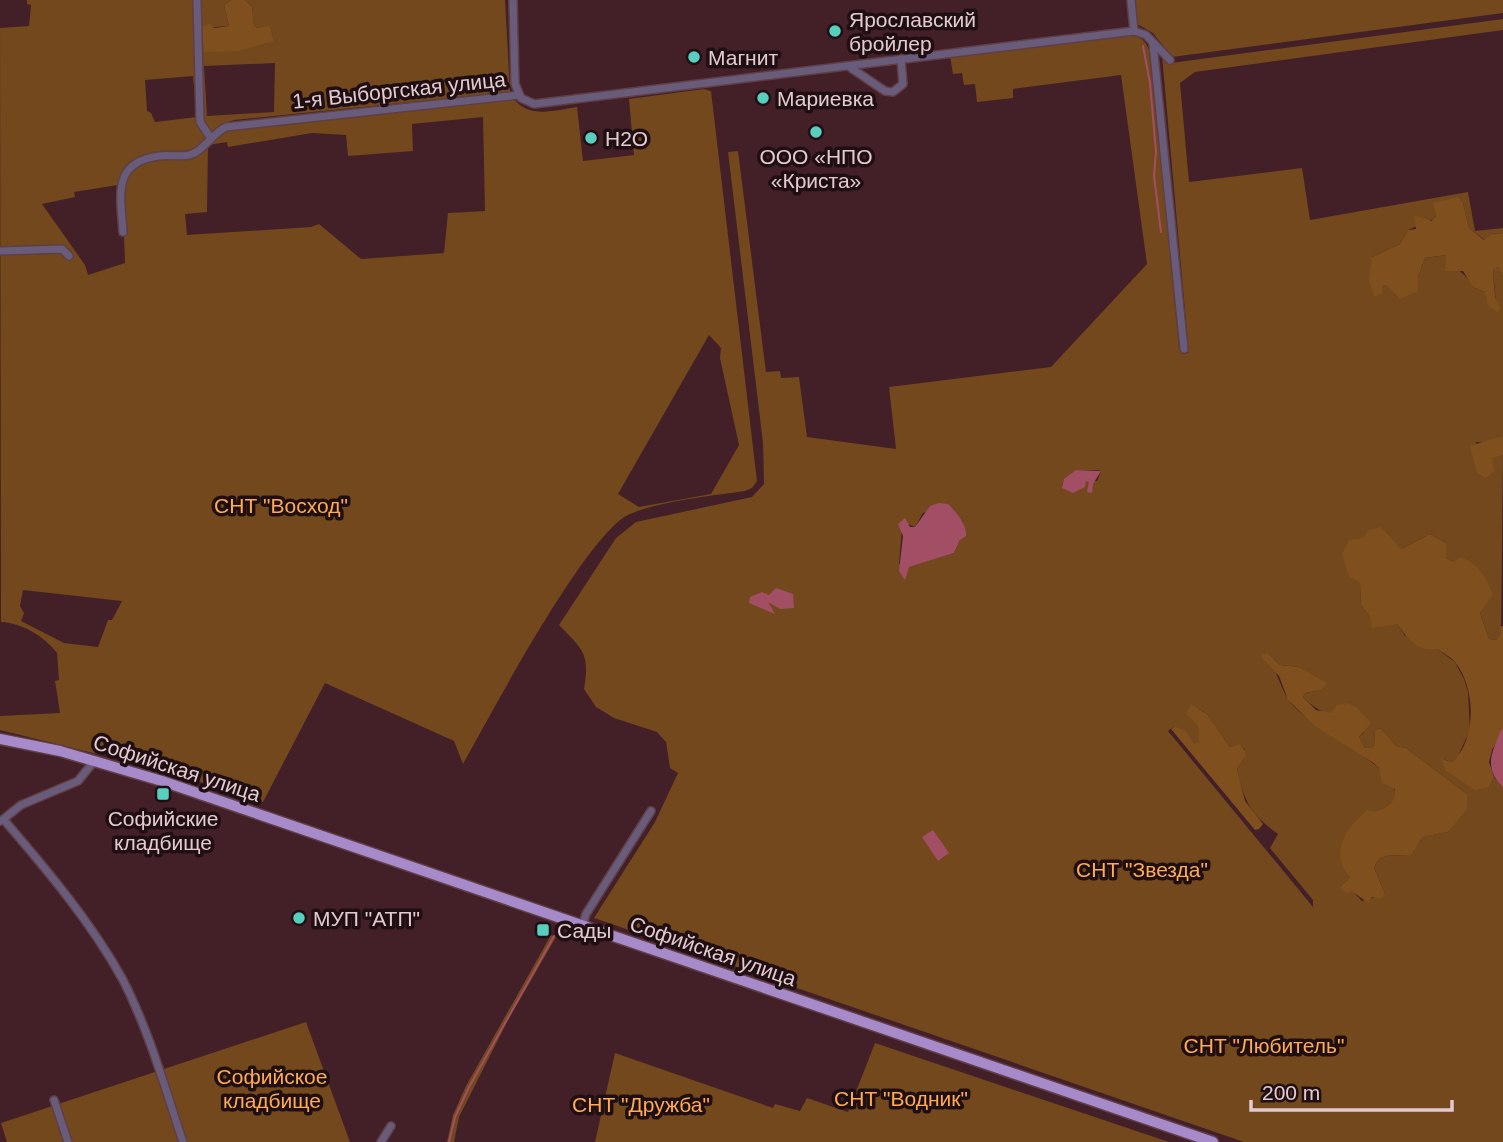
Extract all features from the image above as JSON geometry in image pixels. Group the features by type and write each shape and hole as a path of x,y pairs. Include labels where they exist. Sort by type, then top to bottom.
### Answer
{"main road":[{"name":"Софийская улица","path":"0,739 95,760 1213,1142"}],"street":[{"path":"197,0 200,122 210,137"},
{"path":"513,0 515,83 519,95"},
{"path":"1131,0 1134,31 1142,33 1170,60"},
{"name":"1-я Выборгская улица","path":"123,232 120,186 125,174 138,162 150,157 193,153 222,128 237,125 519,95 530,103 542,104 1134,31"},
{"path":"1153,44 1184,349"},
{"path":"843,67 858,71 885,91 893,92 903,83 901,59"},
{"path":"0,251 62,249 69,256"},
{"path":"95,760 78,781 20,806 2,821 71,901 124,982 146,1035 183,1142"},
{"path":"582,927 586,914 651,811"},
{"path":"54,1100 68,1142"},
{"path":"381,1142 391,1126"}],"green space":[{"name":"СНТ \"Восход\"","path":"27,0 196,0 198,121 210,142 226,130 514,99 527,109 535,111 577,107 583,161 634,155 629,99 704,89 711,91 757,481 752,488 745,491 642,509 630,514 612,528 565,588 463,764 454,741 325,683 263,802 166,771 165,774 148,768 148,763 103,750 101,755 0,730 0,716 60,713 55,681 59,680 57,653 46,641 32,632 1,622 0,28 29,26 31,5 27,4","holes":["193,76 197,117 155,122 147,111 145,80","483,117 485,211 448,213 444,253 361,259 319,224 311,227 187,235 185,214 207,212 208,145 227,142 228,147 312,133 346,135 348,156 413,151 412,124","118,185 119,236 124,236 125,263 88,275 85,265 42,204 75,197 74,192","709,335 721,348 720,358 739,445 711,494 639,507 618,494","23,590 122,601 112,620 108,620 98,647 64,643 21,621 24,613 20,606"]},
{"path":"199,0 231,0 224,5 229,26 202,28 274,41 270,27 257,28 254,25 252,7 245,0 505,0 510,92 234,120 222,124 211,133 203,121","holes":["275,63 274,112 207,116 204,66"]},
{"path":"1134,0 1503,0 1503,13 1172,57 1153,33 1137,24"},
{"path":"1503,19 1503,30 1195,72 1180,83 1189,182 1302,168 1310,220 1468,192 1475,231 1503,228 1503,233 1492,234 1485,240 1469,228 1463,203 1435,211 1436,218 1408,230 1400,244 1372,257 1382,286 1418,277 1425,258 1446,255 1473,287 1485,292 1496,305 1493,269 1498,267 1503,277 1503,436 1486,443 1475,442 1492,457 1503,455 1501,633 1496,640 1489,639 1480,613 1484,604 1454,562 1446,558 1446,543 1430,534 1401,549 1360,582 1361,605 1370,617 1397,624 1405,636 1437,649 1455,662 1464,679 1468,692 1470,730 1458,756 1452,762 1443,759 1489,787 1494,777 1503,787 1503,1142 1244,1142 594,918 655,822 678,773 670,768 666,742 657,732 614,718 596,707 584,689 586,667 583,653 559,625 616,538 636,522 752,497 764,484 763,443 728,152 738,151 766,372 780,371 781,378 799,377 807,437 896,449 889,387 1051,367 1147,264 1121,75 1013,89 1013,98 977,102 975,84 964,85 962,73 953,74 950,56 1123,35 1139,37 1145,43 1151,57 1179,348 1183,354 1188,353 1188,344 1162,56 1171,63","holes":["1076,470 1101,471 1097,481 1086,481 1083,488 1062,485","953,509 963,522 960,540 954,553 908,567 899,564 902,528 907,524 915,527 923,513","1268,653 1280,665 1299,667 1326,683 1322,690 1305,693 1303,697 1324,712 1364,732 1359,737 1365,748 1374,747 1375,730 1381,728 1396,746 1406,748 1467,794 1448,832 1421,837 1411,856 1389,856 1380,859 1374,868 1385,894 1362,901 1352,890 1340,887 1350,877 1375,813 1394,799 1395,791 1390,780 1365,757 1301,712 1290,702","1199,709 1208,715 1230,747 1240,745 1245,750 1245,757 1237,769 1242,790 1255,813 1278,834 1270,848 1313,900 1313,907 1168,731 1174,726 1195,745 1199,742"]},
{"path":"551,935 556,937 508,1020 459,1117 454,1142 447,1142 453,1115 466,1086"},
{"name":"Софийское кладбище","path":"306,1022 350,1142 7,1142 1,1123"},
{"path":"875,1043 1169,1142 595,1142 615,1053 773,1108 775,1104 800,1111 807,1098 848,1112"}],"shaded area":[{"path":"231,0 245,0 252,7 254,25 257,28 270,26 274,41 238,51 204,52 201,28 210,23 214,28 229,26 224,5"},
{"path":"1458,197 1463,203 1469,228 1484,240 1492,234 1503,233 1503,277 1498,267 1493,270 1495,297 1500,308 1498,313 1488,306 1485,292 1473,287 1463,271 1445,271 1446,255 1425,258 1418,277 1418,291 1400,299 1387,285 1382,286 1382,293 1375,297 1369,281 1372,257 1400,244 1408,230 1416,229 1414,215 1431,221 1436,217 1433,203"},
{"path":"1503,436 1503,455 1492,458 1494,471 1486,478 1477,473 1470,446"},
{"path":"1076,470 1101,471 1093,484 1092,493 1087,492 1089,482 1086,481 1085,487 1073,493 1062,488 1064,479"},
{"path":"948,504 957,514 965,527 966,536 960,540 954,553 909,567 905,580 899,571 903,536 898,524 905,518 910,527 915,527 930,506"},
{"path":"1381,527 1401,549 1430,534 1446,543 1446,558 1454,562 1460,557 1472,563 1481,571 1493,594 1480,613 1489,639 1496,640 1501,633 1499,627 1503,626 1503,730 1489,762 1494,777 1489,787 1475,790 1445,770 1442,759 1452,762 1460,752 1466,741 1471,714 1467,686 1455,662 1437,649 1418,646 1397,624 1372,628 1370,617 1361,605 1360,582 1349,577 1342,554 1349,540 1363,538 1369,530"},
{"path":"776,588 793,594 794,608 780,609 768,602 775,614 749,603 750,597 762,592 769,595"},
{"path":"1268,653 1280,665 1299,667 1327,683 1322,690 1305,693 1303,697 1316,710 1331,713 1337,705 1346,703 1356,707 1371,723 1359,737 1365,748 1374,747 1375,730 1381,728 1396,746 1406,748 1467,794 1467,809 1448,832 1422,837 1411,856 1389,856 1380,859 1374,868 1385,894 1381,899 1372,897 1368,903 1352,891 1346,893 1340,887 1350,877 1344,867 1340,849 1353,824 1367,810 1375,812 1390,804 1395,789 1382,783 1379,768 1372,762 1315,726 1288,700 1279,676 1262,658 1262,654"},
{"path":"1191,704 1208,715 1230,747 1240,744 1245,751 1245,757 1237,769 1245,801 1263,824 1259,829 1255,830 1171,729 1174,726 1186,731 1194,744 1199,742 1198,726 1186,713"},
{"path":"1501,730 1503,787 1491,766 1492,753"},
{"path":"933,830 949,853 938,861 922,837"}],"waterway":[{"path":"1143,46 1150,83 1156,152 1154,176 1161,232"},
{"path":"449,1142 455,1117 469,1087 554,936"}],"place":[{"name":"Ярославский бройлер","path":"835,31"},
{"name":"Магнит","path":"694,57"},
{"name":"Мариевка","path":"763,98"},
{"name":"ООО «НПО «Криста»","path":"816,132"},
{"name":"H2O","path":"591,138"},
{"name":"Софийские кладбище","path":"163,794"},
{"name":"МУП \"АТП\"","path":"299,918"},
{"name":"Сады","path":"543,930"}],"park label":[{"name":"СНТ \"Звезда\"","path":"1142,869"},
{"name":"СНТ \"Любитель\"","path":"1264,1045"},
{"name":"СНТ \"Водник\"","path":"901,1098"},
{"name":"СНТ \"Дружба\"","path":"641,1104"}]}
